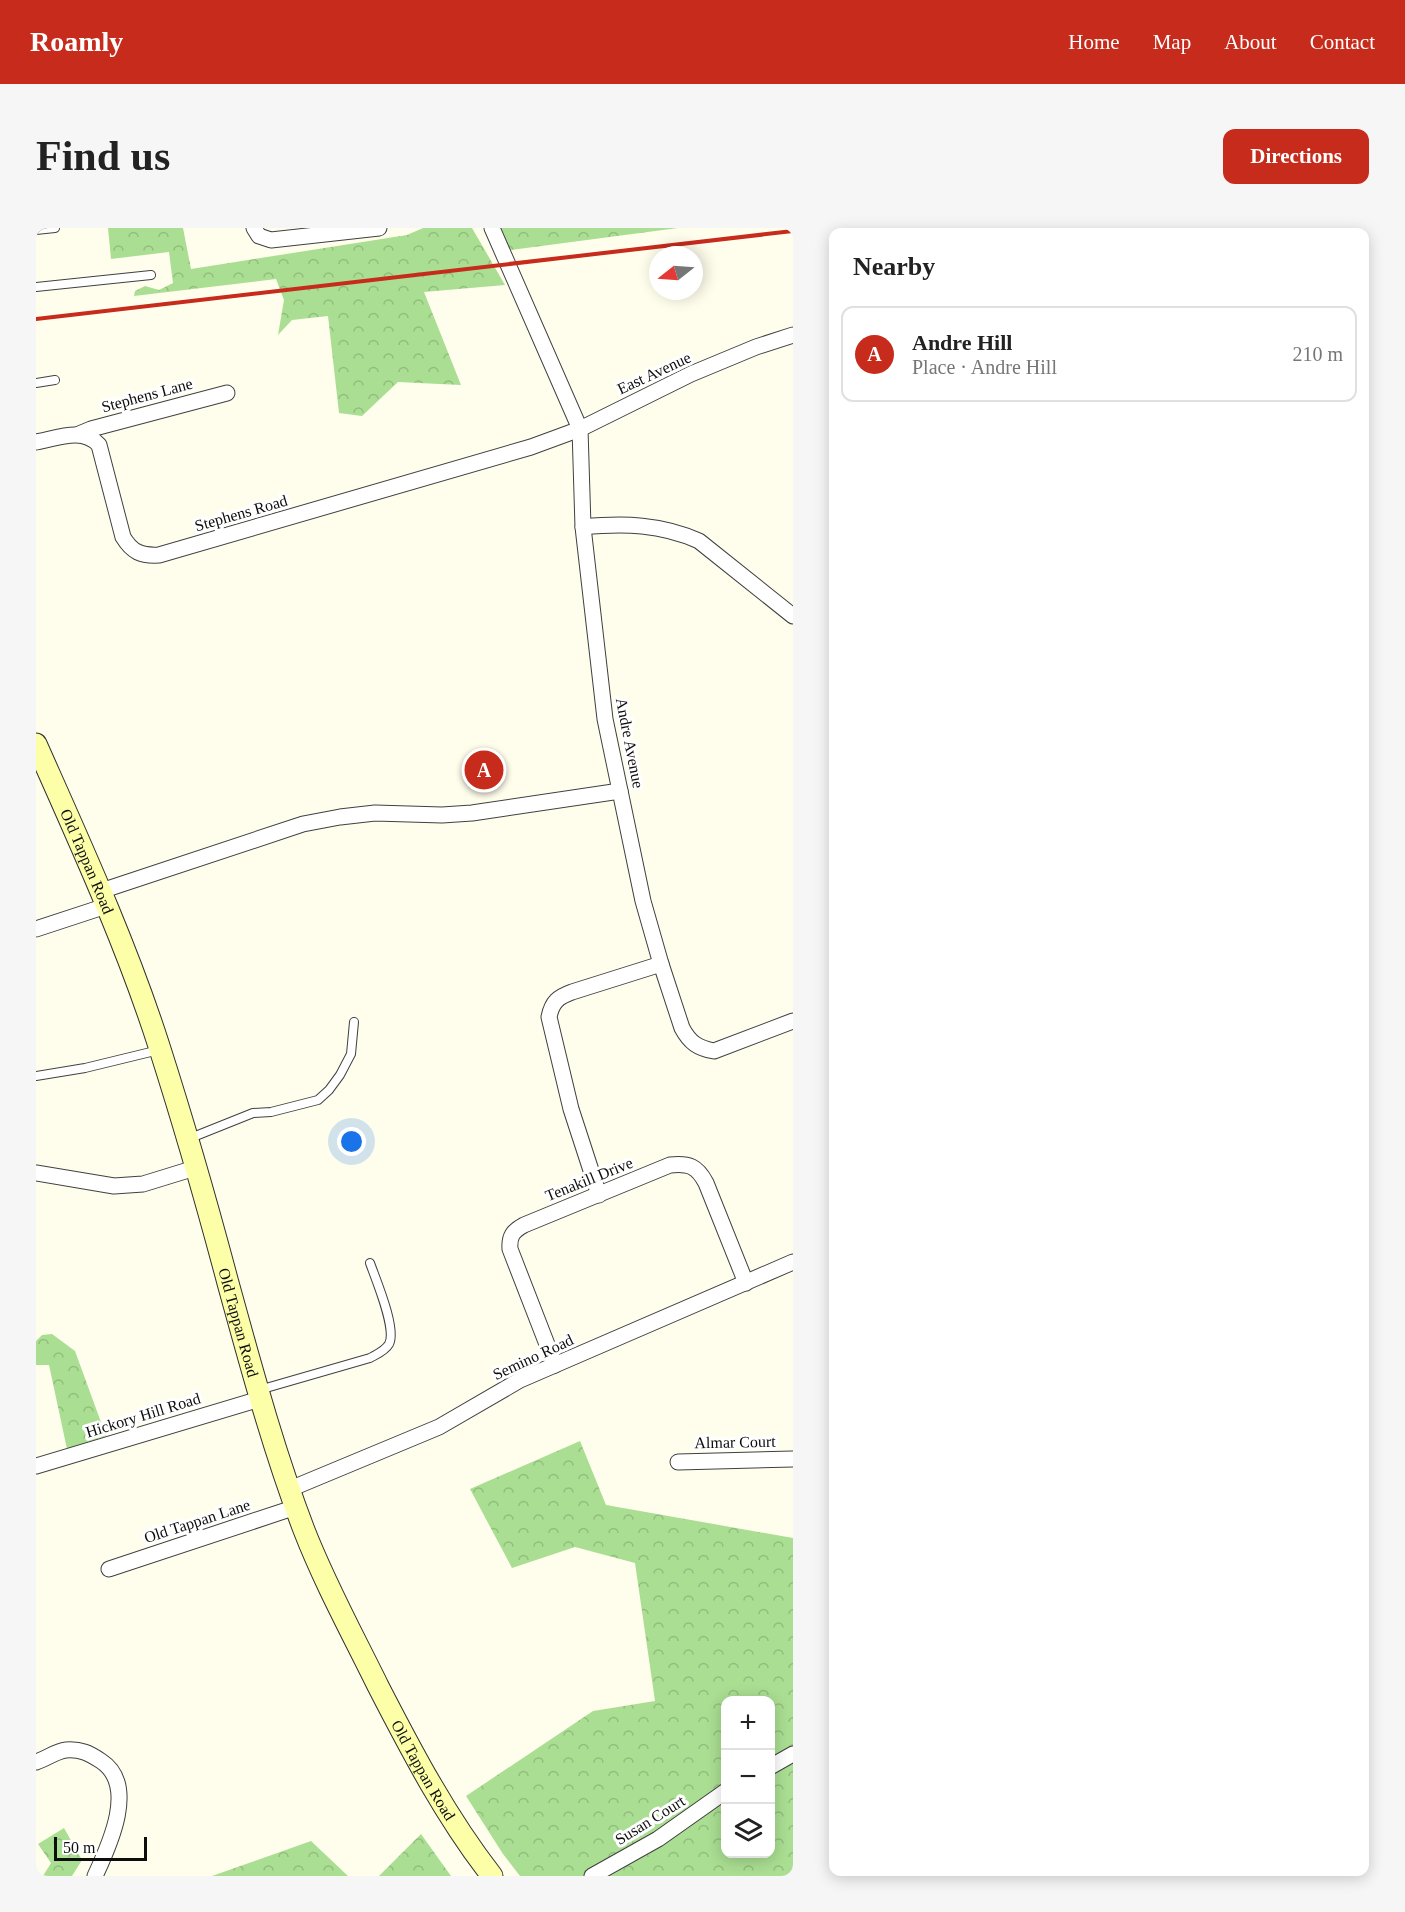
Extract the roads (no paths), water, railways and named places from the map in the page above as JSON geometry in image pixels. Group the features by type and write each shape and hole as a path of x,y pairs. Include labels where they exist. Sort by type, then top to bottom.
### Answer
{"main road":[{"name":"Old Tappan Road","path":"36,744 134,972 195,1168 258,1394 320,1569 420,1768 455,1826 492,1876"}],"street":[{"path":"254,228 259,236 271,240 308,232 379,228"},
{"name":"Andre Avenue","path":"492,228 580,429 583,527 605,719 643,902 661,964 687,1038 703,1049 714,1051 793,1021"},
{"name":"East Avenue","path":"531,447 580,429 691,374 756,347 793,335"},
{"name":"Stephens Lane","path":"78,435 91,429 227,393"},
{"path":"36,442 78,435"},
{"name":"Stephens Road","path":"78,435 91,436 99,445 123,537 128,546 146,556 159,555 531,447"},
{"path":"583,527 632,525 667,529 683,534 699,542 793,616"},
{"path":"36,930 104,899 303,824 375,813 442,815 472,813 620,791"},
{"path":"599,1195 571,1109 549,1017 552,1004 561,996 661,964"},
{"name":"Tenakill Drive","path":"555,1365 510,1249 509,1239 515,1230 524,1225 670,1165 691,1166 700,1172 706,1183 746,1283"},
{"path":"36,1173 114,1186 143,1184 195,1168"},
{"name":"Semino Road","path":"293,1498 439,1427 520,1380 793,1262"},
{"name":"Hickory Hill Road","path":"36,1466 258,1394"},
{"name":"Almar Court","path":"678,1462 793,1459"},
{"name":"Old Tappan Lane","path":"109,1569 293,1498"},
{"path":"36,1762 64,1750 85,1751 104,1763 117,1783 119,1810 111,1841 95,1876"},
{"path":"775,1765 793,1754"},
{"name":"Susan Court","path":"592,1876 658,1839 721,1795"}],"lane":[{"path":"36,230 55,228"},
{"path":"36,287 151,275"},
{"path":"36,383 55,380"},
{"path":"186,1140 253,1113 271,1112 318,1100 340,1075 351,1054 354,1022"},
{"path":"36,1076 86,1068 160,1050"},
{"path":"258,1394 370,1358 382,1352 388,1345 392,1336 370,1263"}],"railway":[{"path":"36,319 793,231"}],"place":[{"name":"Andre Hill","path":"484,770"}]}
